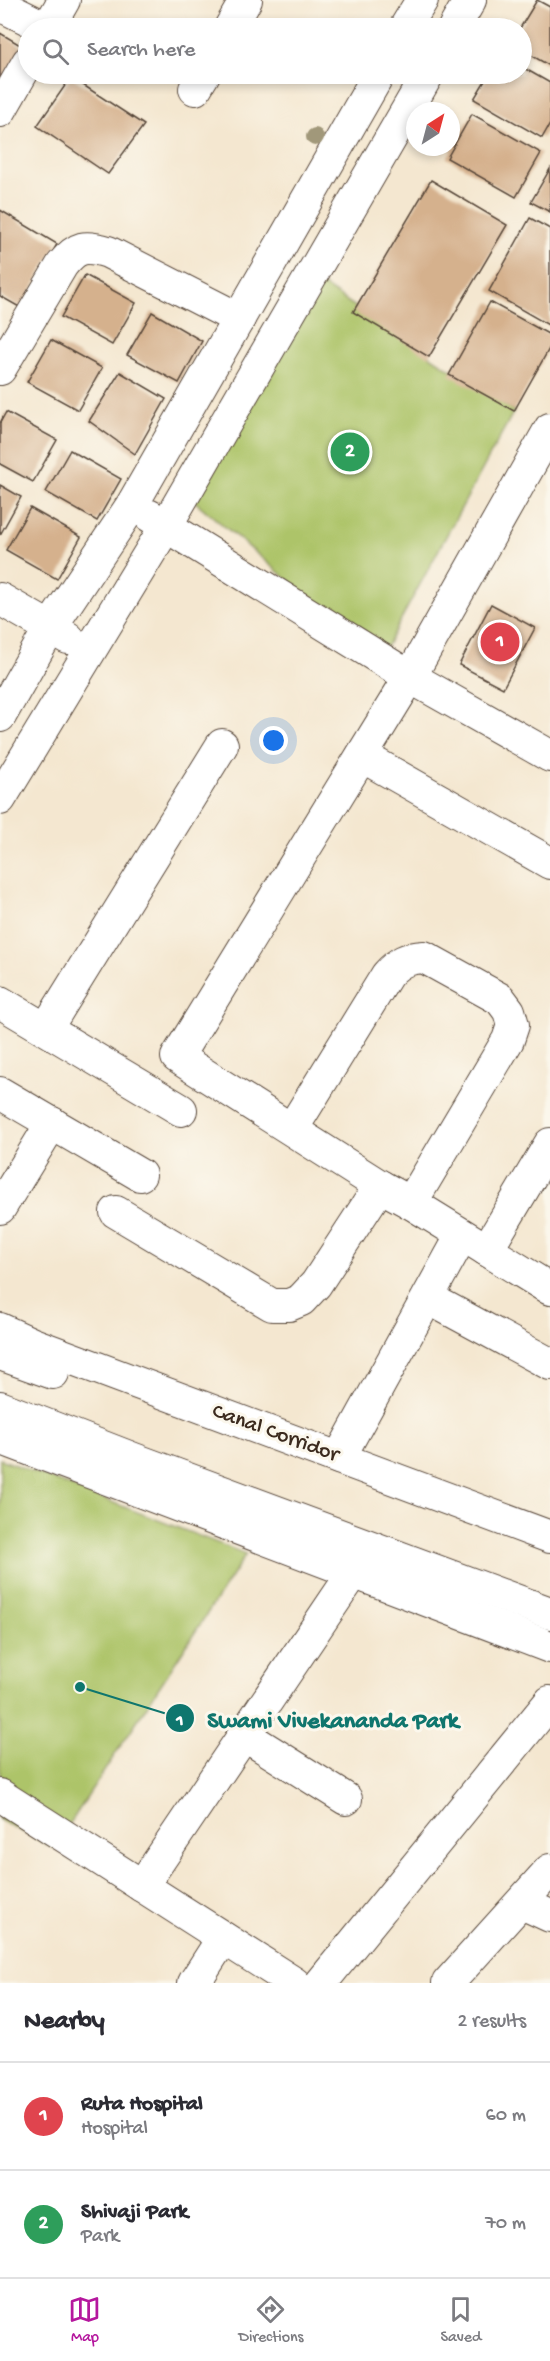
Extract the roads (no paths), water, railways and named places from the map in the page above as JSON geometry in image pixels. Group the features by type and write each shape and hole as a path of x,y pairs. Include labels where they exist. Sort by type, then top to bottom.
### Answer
{"street":[{"path":"53,18 64,0"},
{"path":"236,18 246,0"},
{"path":"411,18 422,0"},
{"path":"460,18 470,0"},
{"path":"0,5 27,18"},
{"path":"0,111 18,80"},
{"path":"0,716 50,628 132,505 374,84"},
{"path":"0,799 166,526 422,84"},
{"path":"0,369 62,265 71,254 82,248 94,248 108,252 238,319"},
{"path":"550,429 410,677 177,1056 380,1186 550,1289"},
{"path":"132,505 410,677 550,756"},
{"path":"0,598 90,650"},
{"path":"46,1029 222,745"},
{"path":"362,756 550,863"},
{"path":"292,1129 387,975 396,965 410,958 424,957 500,999 509,1011 513,1025 508,1040 411,1203"},
{"path":"0,1002 181,1110"},
{"path":"0,1093 140,1175"},
{"path":"0,1208 52,1123"},
{"path":"339,1458 428,1298 475,1242 550,1144"},
{"path":"116,1212 272,1305 289,1305 301,1300 316,1284 380,1186"},
{"path":"428,1298 550,1364"},
{"name":"Canal Corridor","path":"0,1329 33,1344 550,1537"},
{"path":"0,1354 550,1555"},
{"path":"0,1407 550,1613"},
{"path":"0,1438 550,1647"},
{"path":"142,1886 354,1572"},
{"path":"321,1983 550,1702"},
{"path":"244,1735 346,1799"},
{"path":"0,1795 294,1983"},
{"path":"447,1983 550,1870"},
{"path":"522,1903 550,1916"},
{"path":"194,1983 223,1938"}],"place":[{"name":"Shivaji Park","path":"350,452"},
{"name":"Ruta Hospital","path":"500,642"},
{"name":"Swami Vivekananda Park","path":"80,1687"}]}
